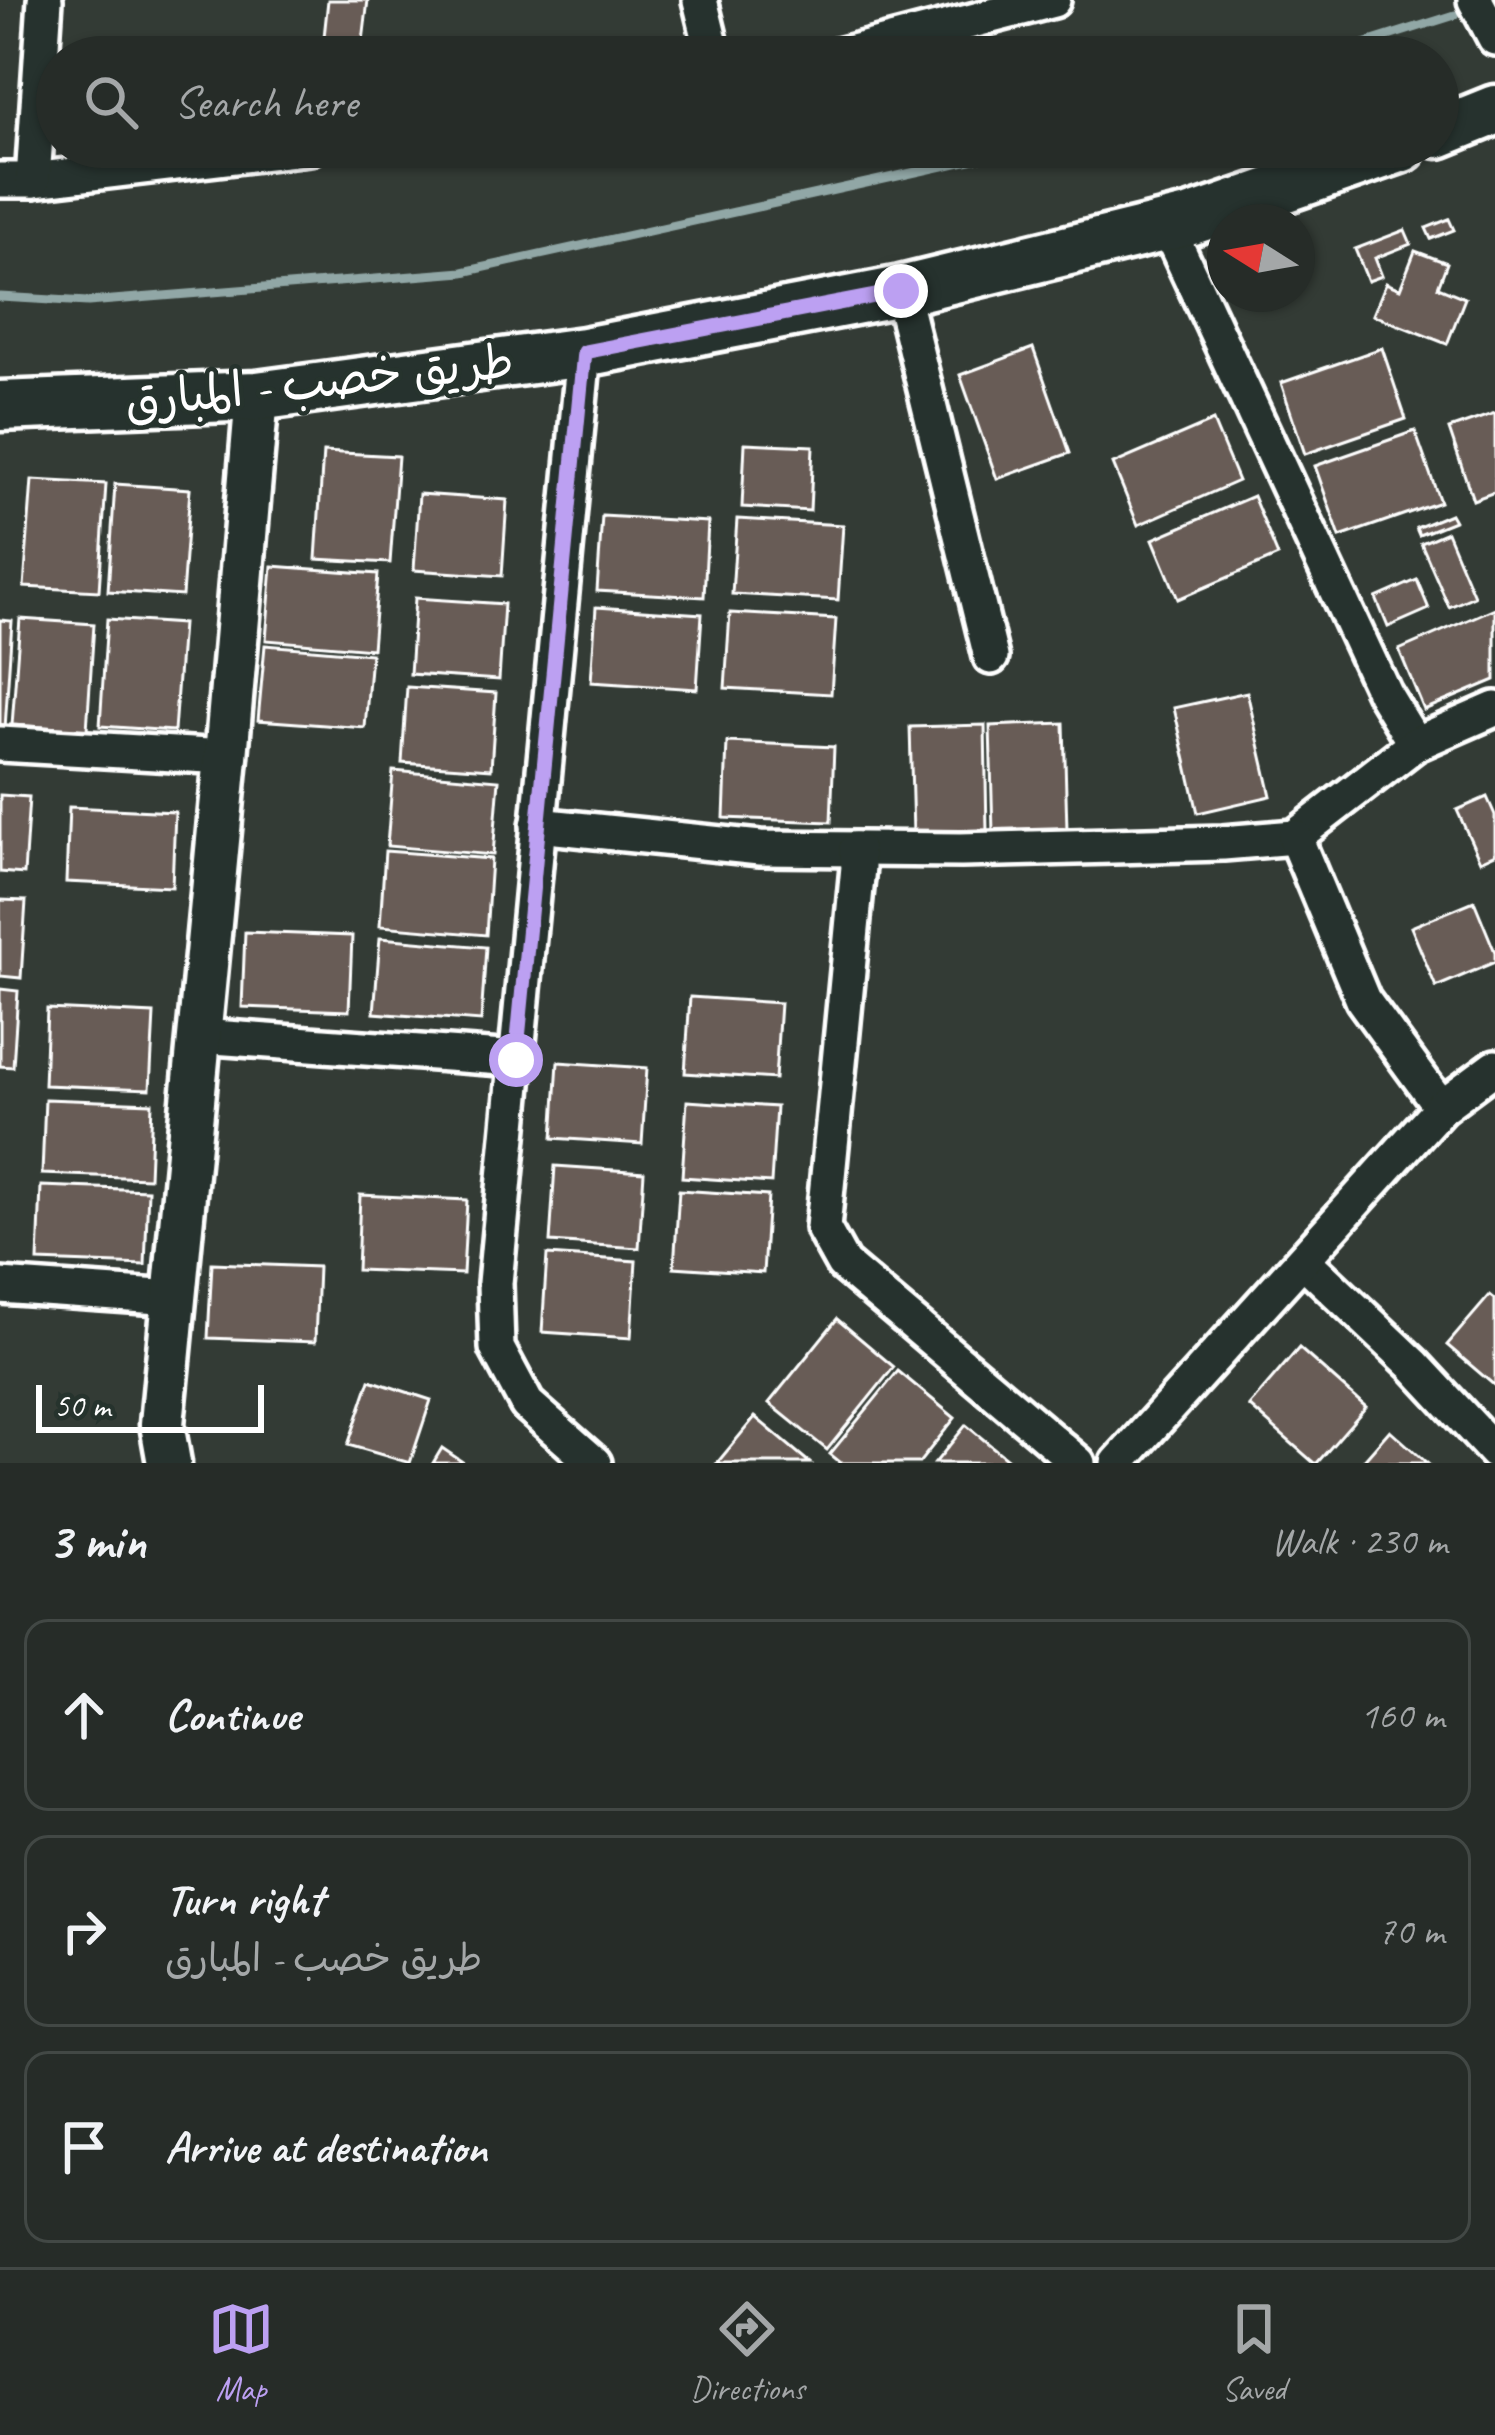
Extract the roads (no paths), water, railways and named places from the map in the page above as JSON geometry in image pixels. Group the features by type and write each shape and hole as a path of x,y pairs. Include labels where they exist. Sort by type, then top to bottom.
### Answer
{"main road":[{"path":"1459,125 1495,110"},
{"name":"طريق خصب - المبارق","path":"0,406 257,396 584,352 901,291 1167,226 1344,168"}],"street":[{"path":"39,36 45,0"},
{"path":"700,0 709,36"},
{"path":"913,36 1051,0"},
{"path":"1475,0 1495,38"},
{"path":"36,56 16,180 123,168"},
{"path":"1167,226 1384,693 1415,743"},
{"path":"901,291 991,657"},
{"path":"584,352 495,1283 497,1348 527,1405 594,1463"},
{"path":"169,1463 162,1424 257,396"},
{"path":"538,825 760,848 961,850 1295,838 1415,743 1495,710"},
{"path":"0,744 226,757"},
{"path":"1295,838 1364,1000 1441,1107"},
{"path":"856,849 823,1228 843,1264 1078,1463"},
{"path":"200,1036 516,1060"},
{"path":"1118,1463 1441,1107 1495,1067"},
{"path":"1303,1260 1414,1365 1495,1452"},
{"path":"0,1286 174,1298"}],"waterway":[{"path":"1388,36 1455,15"},
{"path":"0,297 88,302 463,272 934,168"}]}
